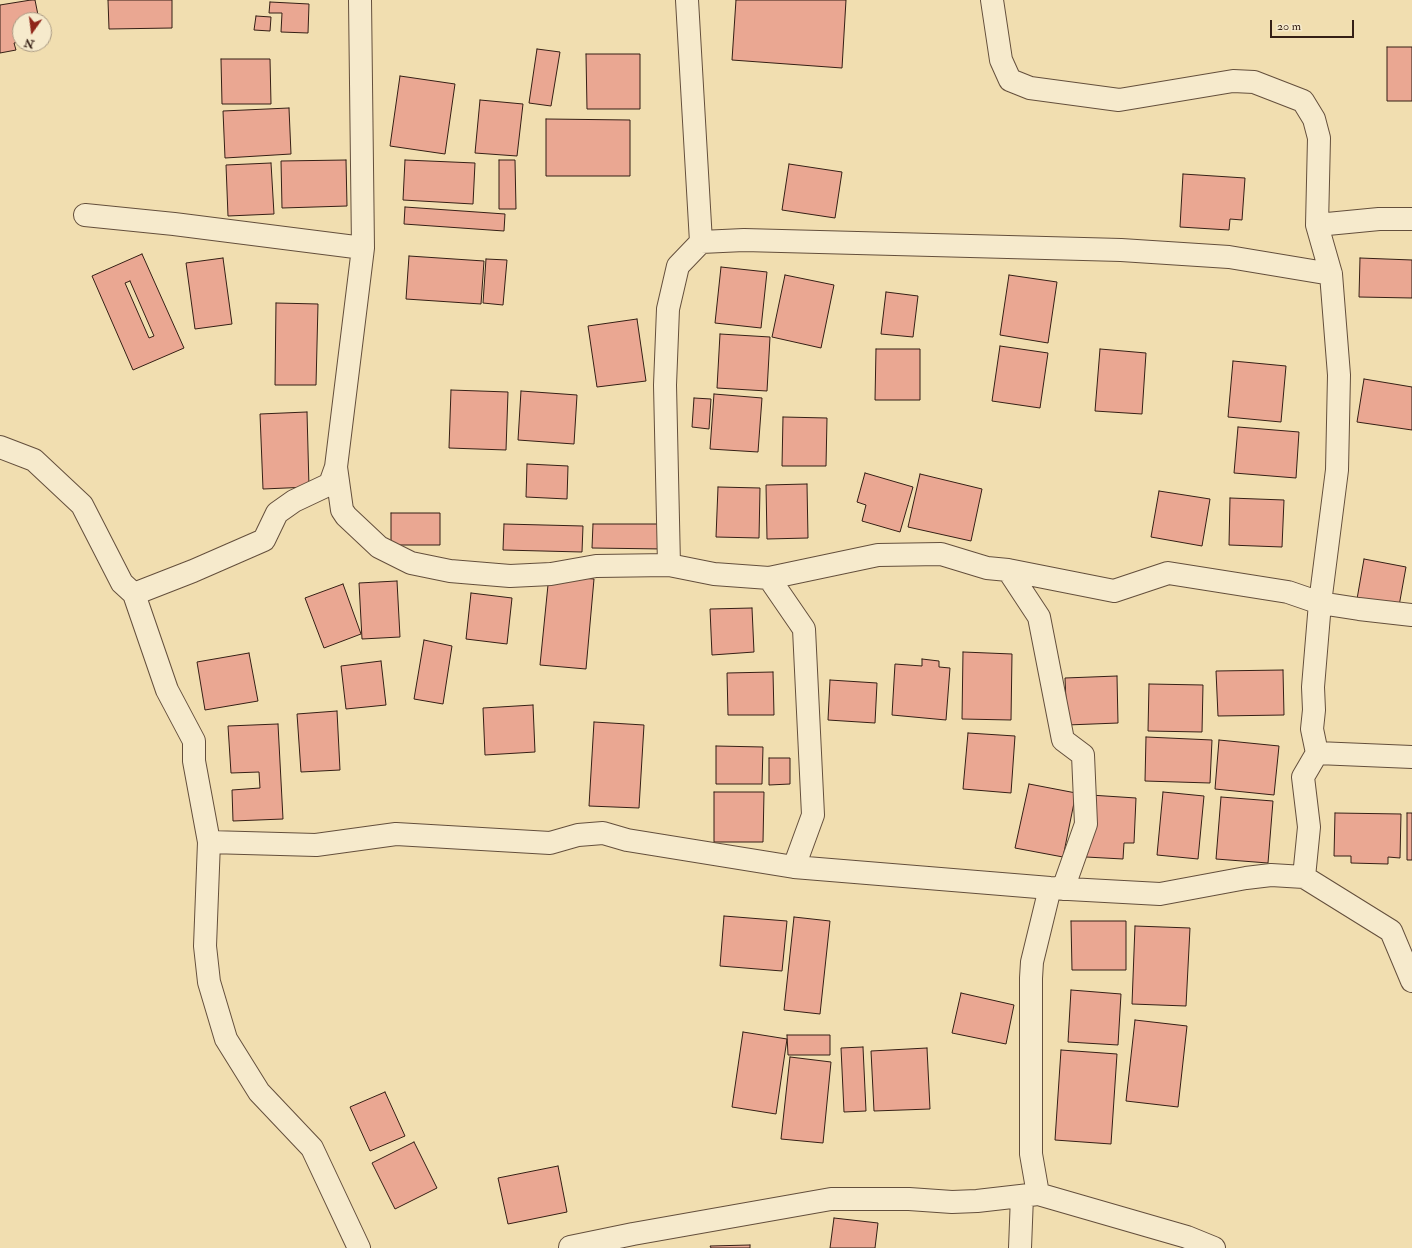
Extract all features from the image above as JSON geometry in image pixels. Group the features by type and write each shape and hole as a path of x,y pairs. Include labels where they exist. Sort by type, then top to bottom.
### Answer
{"street":[{"path":"134,594 193,571 264,540 277,513 294,501 330,484 336,467 363,248 360,0"},
{"path":"687,0 701,242"},
{"path":"992,0 1001,60 1010,80 1030,88 1119,100 1233,81 1254,82 1303,101 1314,119 1319,138 1317,225 1331,274 1339,375 1338,470 1320,603 1313,687 1314,710 1312,729 1317,753 1303,777 1309,827 1304,877"},
{"path":"85,215 174,224 363,248"},
{"path":"1317,225 1379,219 1412,219"},
{"path":"669,565 665,384 668,309 678,266 701,242 744,240 1120,250 1229,258 1331,274"},
{"path":"0,447 34,460 82,505 122,583 134,594 168,690 194,741 194,761 209,842 205,946 209,982 226,1039 259,1092 312,1148 359,1248"},
{"path":"336,467 342,510 346,516 379,548 411,563 450,571 510,576 551,574 596,566 669,565 714,574 769,578 878,555 941,554 986,568 1008,570 1114,592 1168,573 1288,592 1320,603 1412,615"},
{"path":"1008,570 1040,617 1063,740 1083,755 1086,824 1057,888 1032,967 1032,1154 1030,1195 1020,1248"},
{"path":"769,578 804,629 812,815 794,867"},
{"path":"1317,753 1412,757"},
{"path":"209,842 316,845 396,834 550,843 578,835 603,833 627,840 794,867 1057,888 1160,894 1246,878 1271,875 1304,877 1391,932 1412,981"},
{"path":"570,1248 570,1246 633,1234 831,1199 909,1199 952,1202 1030,1195 1187,1243 1214,1248"}],"building":[{"path":"35,0 37,12 12,12 12,51 0,53 0,5"},
{"path":"108,0 172,0 172,28 109,29"},
{"path":"736,0 846,0 842,68 732,60"},
{"path":"270,2 309,4 308,33 281,32 282,13 269,13"},
{"path":"256,16 271,17 270,31 254,30"},
{"path":"1387,47 1412,47 1412,101 1387,101"},
{"path":"537,49 560,52 551,106 529,103"},
{"path":"586,54 640,54 640,109 587,109"},
{"path":"221,59 270,59 271,104 222,104"},
{"path":"400,76 455,84 445,154 390,146"},
{"path":"480,100 523,104 517,156 475,153"},
{"path":"289,108 291,154 225,158 223,111"},
{"path":"546,119 630,120 630,176 546,176"},
{"path":"346,160 347,206 282,208 281,161"},
{"path":"405,160 475,163 473,204 403,200"},
{"path":"499,160 515,160 516,209 499,209"},
{"path":"271,163 274,214 228,216 226,165"},
{"path":"789,164 842,172 835,218 782,210"},
{"path":"1183,174 1245,178 1242,220 1230,219 1229,230 1180,227"},
{"path":"405,207 505,214 504,231 404,224"},
{"path":"142,254 184,348 133,370 92,276","holes":["130,281 154,336 149,338 125,283"]},
{"path":"409,256 484,261 481,304 406,299"},
{"path":"223,258 232,324 195,329 186,263"},
{"path":"1360,258 1412,260 1412,298 1359,297"},
{"path":"486,259 507,260 503,305 483,303"},
{"path":"721,267 767,272 761,328 715,323"},
{"path":"785,275 834,285 821,348 772,337"},
{"path":"1009,275 1057,282 1048,343 1000,335"},
{"path":"886,292 918,296 913,337 881,334"},
{"path":"276,303 318,304 316,385 275,385"},
{"path":"637,319 646,381 597,387 588,326"},
{"path":"720,334 770,337 767,391 717,388"},
{"path":"1000,346 1048,353 1040,408 992,401"},
{"path":"876,349 920,349 920,400 875,400"},
{"path":"1100,349 1146,353 1142,414 1095,411"},
{"path":"1233,361 1286,366 1281,422 1228,417"},
{"path":"1364,379 1412,387 1412,430 1357,422"},
{"path":"451,390 508,392 506,450 449,448"},
{"path":"521,391 577,395 574,444 518,440"},
{"path":"714,394 762,398 758,452 710,449"},
{"path":"694,398 711,399 709,429 692,427"},
{"path":"307,412 309,487 263,489 260,414"},
{"path":"783,417 827,418 826,466 782,466"},
{"path":"1238,427 1299,432 1296,478 1234,473"},
{"path":"527,464 568,466 567,499 526,497"},
{"path":"865,473 913,487 900,532 862,521 866,505 857,502"},
{"path":"920,474 982,489 971,541 908,527"},
{"path":"807,484 808,538 767,539 766,485"},
{"path":"718,487 760,488 759,538 716,537"},
{"path":"1159,491 1210,499 1202,546 1151,537"},
{"path":"1230,498 1284,500 1282,547 1229,545"},
{"path":"391,513 440,513 440,545 391,545"},
{"path":"504,524 583,526 582,552 503,550"},
{"path":"593,524 663,524 664,549 592,548"},
{"path":"1364,559 1406,567 1399,606 1357,599"},
{"path":"549,575 594,579 586,669 540,665"},
{"path":"397,581 400,637 362,639 359,583"},
{"path":"343,584 361,634 324,648 305,598"},
{"path":"471,593 512,598 507,644 466,639"},
{"path":"752,608 754,652 712,655 710,609"},
{"path":"424,640 452,646 443,704 414,699"},
{"path":"963,652 1012,654 1011,720 962,719"},
{"path":"249,653 258,701 205,710 197,662"},
{"path":"922,659 939,661 939,667 950,668 946,720 892,715 895,664 922,666"},
{"path":"381,661 386,705 346,709 341,666"},
{"path":"1283,670 1284,715 1218,716 1216,671"},
{"path":"773,672 774,715 728,715 727,673"},
{"path":"1117,676 1118,723 1067,725 1065,678"},
{"path":"830,680 877,683 875,723 828,720"},
{"path":"1149,684 1203,685 1202,732 1148,731"},
{"path":"533,705 535,752 485,755 483,708"},
{"path":"337,711 340,770 301,772 297,714"},
{"path":"594,722 644,725 639,808 589,806"},
{"path":"278,724 283,819 233,821 232,790 260,788 259,772 231,773 228,726"},
{"path":"968,733 1015,736 1011,793 963,789"},
{"path":"1146,737 1212,740 1210,783 1145,781"},
{"path":"1219,740 1279,746 1274,795 1215,789"},
{"path":"716,746 763,747 762,784 716,784"},
{"path":"769,758 790,758 790,784 769,785"},
{"path":"1029,784 1076,793 1063,857 1015,848"},
{"path":"714,792 764,792 763,842 714,842"},
{"path":"1163,792 1204,796 1198,859 1157,855"},
{"path":"1090,795 1136,798 1134,843 1124,843 1123,859 1086,857"},
{"path":"1221,797 1273,801 1268,863 1216,859"},
{"path":"1335,813 1401,814 1400,858 1388,857 1388,864 1351,863 1351,856 1334,856"},
{"path":"1407,813 1412,813 1412,860 1407,860"},
{"path":"724,916 787,921 782,971 720,966"},
{"path":"794,917 830,921 820,1014 784,1010"},
{"path":"1071,921 1126,921 1126,970 1072,970"},
{"path":"1135,926 1190,928 1186,1006 1132,1004"},
{"path":"1071,990 1121,994 1118,1045 1068,1042"},
{"path":"961,993 1014,1005 1006,1044 952,1033"},
{"path":"1135,1020 1187,1026 1178,1107 1126,1101"},
{"path":"743,1032 787,1039 776,1114 732,1107"},
{"path":"787,1035 830,1035 830,1055 788,1055"},
{"path":"863,1047 866,1111 844,1112 841,1048"},
{"path":"927,1048 930,1109 874,1111 871,1051"},
{"path":"1061,1050 1117,1054 1111,1144 1055,1140"},
{"path":"790,1057 831,1062 823,1143 781,1139"},
{"path":"385,1092 405,1136 370,1151 350,1107"},
{"path":"414,1142 437,1188 395,1209 372,1163"},
{"path":"558,1166 567,1212 508,1224 498,1178"},
{"path":"834,1218 878,1223 875,1248 830,1248"},
{"path":"750,1245 750,1248 711,1248 710,1246"}]}
